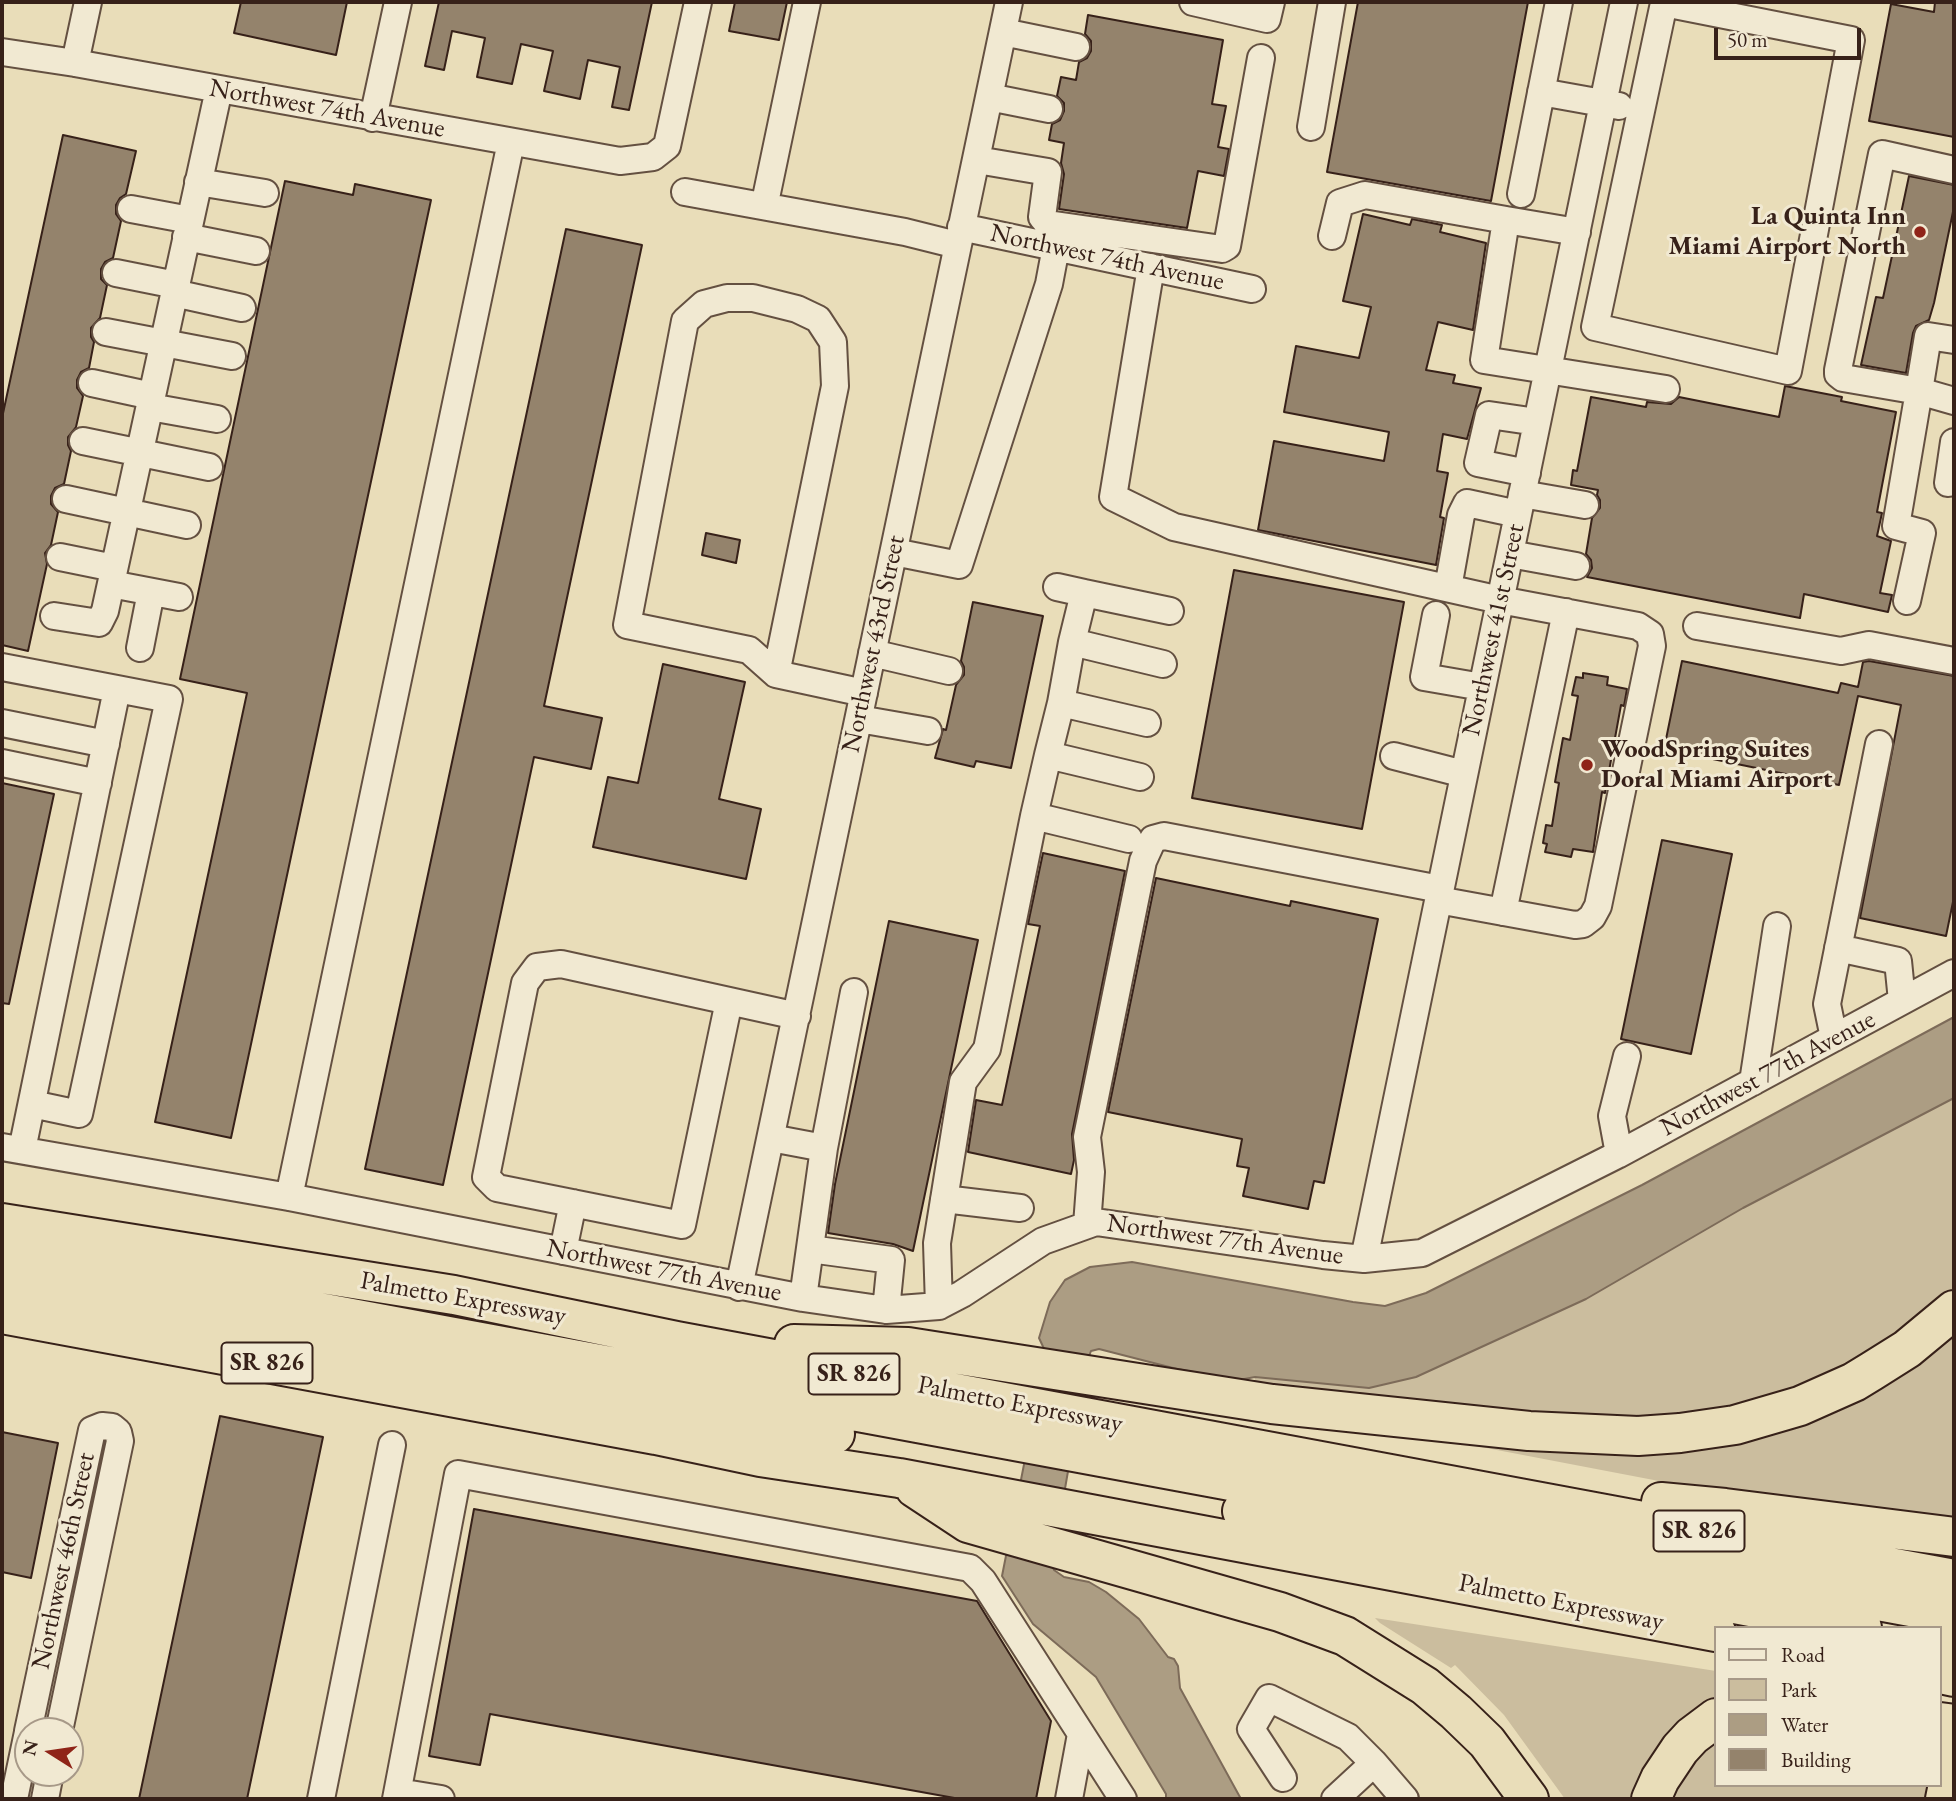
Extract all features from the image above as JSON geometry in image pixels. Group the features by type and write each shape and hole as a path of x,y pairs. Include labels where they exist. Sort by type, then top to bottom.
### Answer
{"highway":[{"name":"Palmetto Expressway","path":"2,1223 454,1295 677,1341 1042,1474 1714,1632"},
{"path":"2,1251 1042,1474 1812,1626"},
{"path":"2,1284 707,1413 982,1475 1042,1474 1851,1626"},
{"path":"677,1341 908,1346 1237,1400 1396,1419 1587,1435 1638,1436 1726,1427 1764,1418 1830,1393 1887,1362 1954,1310"},
{"name":"SR 826","path":"2,1314 656,1435 760,1457 899,1478 968,1523 1042,1474"},
{"name":"Palmetto Expressway","path":"1042,1474 1445,1483 1954,1579"},
{"path":"1042,1474 1059,1549 1280,1612 1345,1636 1425,1686 1456,1712 1487,1742 1530,1799"},
{"path":"1445,1483 1725,1508 1954,1537"},
{"path":"1651,1799 1680,1749 1714,1720"},
{"path":"1945,1799 1954,1755"}],"street":[{"path":"75,63 88,2"},
{"path":"373,118 398,2"},
{"name":"Northwest 74th Avenue","path":"2,52 620,161 653,157 667,146 698,2"},
{"path":"767,193 807,2"},
{"name":"Northwest 43rd Street","path":"739,1287 1009,2"},
{"path":"1193,2 1267,19 1271,2"},
{"path":"1311,127 1332,2"},
{"path":"1521,194 1559,2"},
{"name":"Northwest 41st Street","path":"1364,1259 1624,2"},
{"path":"1664,3 1851,40 1788,371 1595,327 1642,111 1664,3"},
{"path":"1003,32 1076,47"},
{"path":"977,160 1048,172 1042,217 1048,223 1222,249 1227,246 1261,58"},
{"path":"54,616 99,623 105,611 219,89"},
{"path":"1541,92 1642,111"},
{"path":"989,97 1049,109"},
{"path":"289,1197 511,142"},
{"path":"1954,170 1882,154 1838,370 1838,374 1843,378 1919,391 1954,401"},
{"path":"198,182 265,193"},
{"name":"Northwest 74th Avenue","path":"685,192 905,232 1056,247 1252,289"},
{"path":"1332,236 1340,203 1365,195 1577,232"},
{"path":"131,209 256,251"},
{"path":"1506,220 1484,360 1665,389"},
{"path":"894,552 959,565 1049,284 1056,247"},
{"path":"1087,1225 1091,1172 1087,1137 1143,861 1153,839 1164,835 1439,894 1503,912 1575,925 1588,921 1598,906 1652,640 1644,629 1638,626 1500,600 1174,527 1113,498 1151,267"},
{"path":"116,273 242,309"},
{"path":"776,674 835,386 833,342 818,319 797,309 753,298 727,298 704,304 685,321 626,625 749,650 776,674 928,731"},
{"path":"106,332 232,356"},
{"path":"1907,601 1922,533 1896,526 1928,336 1954,340"},
{"path":"92,383 217,419"},
{"path":"1522,494 1478,463 1489,415 1537,422"},
{"path":"83,441 209,467"},
{"path":"1948,484 1954,442"},
{"path":"1448,588 1461,515 1467,503 1522,494 1585,505"},
{"path":"66,499 187,525"},
{"path":"1510,554 1576,566"},
{"path":"60,557 151,592 180,597"},
{"path":"1057,587 1170,611"},
{"path":"140,648 151,592"},
{"path":"939,1306 937,1243 963,1082 986,1049 1084,593"},
{"path":"1503,912 1566,612"},
{"path":"1436,615 1424,677 1482,687"},
{"path":"1697,626 1841,651 1869,645 1954,661"},
{"path":"1072,642 1163,664"},
{"path":"872,653 949,671"},
{"path":"2,667 169,699 79,1114 32,1104"},
{"path":"12,1149 32,1104 117,689"},
{"path":"1060,703 1147,723"},
{"path":"2,723 106,744"},
{"path":"1834,1038 1827,1004 1879,744"},
{"path":"1048,755 1140,777"},
{"path":"1394,756 1464,774"},
{"path":"2,763 98,783"},
{"path":"1034,816 1129,839"},
{"path":"1753,1082 1777,926"},
{"path":"1838,948 1898,961 1902,1001"},
{"path":"729,1001 682,1225 497,1188 486,1177 526,983 537,967 561,964 729,1001 797,1016"},
{"name":"Northwest 77th Avenue","path":"12,1149 289,1197 803,1298 886,1310 939,1306 1043,1241 1096,1222 1364,1259 1422,1253 1619,1154 1954,973"},
{"path":"803,1298 824,1149 854,992"},
{"path":"1619,1154 1612,1116 1627,1056"},
{"path":"771,1138 824,1149"},
{"path":"944,1199 1020,1208"},
{"path":"563,1251 573,1203"},
{"path":"810,1249 891,1260 886,1310"},
{"name":"Northwest 46th Street","path":"31,1717 92,1430 102,1426 112,1427 118,1432 120,1441 62,1717"},
{"path":"321,1799 392,1445"},
{"path":"440,1799 397,1796 458,1474 970,1568 983,1581 1123,1799"},
{"path":"1283,1778 1251,1728 1269,1698 1348,1737 1405,1799"},
{"path":"1069,1799 1081,1734"},
{"path":"1335,1799 1374,1763"}],"green space":[{"path":"1954,1098 1954,1287 1912,1325 1864,1358 1805,1387 1748,1407 1627,1420 1469,1412 1254,1386 1255,1377 1369,1388 1416,1377 1586,1299 1743,1208"},
{"path":"1954,1332 1954,1525 1706,1490 1476,1446 1477,1440 1626,1451"},
{"path":"1375,1618 1714,1671 1714,1704 1637,1799 1565,1799 1504,1715 1455,1665 1451,1668"},
{"path":"1714,1740 1714,1787 1932,1787 1929,1799 1667,1799 1677,1779"}],"water":[{"path":"1954,1017 1954,1098 1743,1208 1586,1299 1416,1377 1369,1388 1255,1377 1239,1380 1177,1369 1099,1349 1091,1351 1087,1361 1052,1564 1054,1570 1064,1577 1089,1582 1106,1592 1139,1619 1168,1657 1174,1659 1178,1666 1180,1688 1241,1799 1166,1799 1166,1794 1096,1677 1033,1624 1002,1576 1046,1353 1039,1338 1050,1302 1065,1280 1090,1267 1132,1262 1385,1306 1426,1293 1642,1185"}],"building":[{"path":"241,2 347,2 336,55 234,33"},
{"path":"439,2 652,2 629,110 612,107 620,67 588,60 580,99 544,91 553,51 521,44 512,84 477,77 485,38 452,31 444,70 425,66"},
{"path":"735,2 787,2 779,40 729,31"},
{"path":"1358,2 1528,2 1491,201 1327,172"},
{"path":"1935,2 1954,2 1954,137 1869,121 1891,4 1934,12"},
{"path":"1088,15 1223,40 1212,104 1226,106 1218,147 1229,149 1224,176 1198,171 1187,228 1059,209 1064,174 1061,163 1064,143 1049,140 1052,124 1060,120 1064,111 1064,103 1057,96 1061,77 1076,80 1079,62 1087,58 1091,51 1091,41 1085,34"},
{"path":"63,135 136,151 126,194 116,205 116,214 121,221 113,258 105,262 101,269 101,279 107,285 100,318 91,328 94,342 89,368 81,372 77,380 77,388 83,396 76,427 68,437 71,451 64,484 55,488 51,496 51,504 58,512 51,545 45,553 47,564 28,651 2,645 2,418"},
{"name":"La Quinta Inn Miami Airport North","path":"1909,176 1954,185 1954,207 1934,303 1929,320 1916,326 1913,333 1906,373 1861,365 1876,297 1883,298"},
{"path":"285,181 353,195 355,184 431,200 231,1138 155,1122 247,693 180,679"},
{"path":"1363,214 1410,225 1412,219 1442,225 1440,232 1486,243 1473,330 1438,322 1426,370 1455,375 1453,383 1481,388 1467,439 1443,434 1437,471 1448,473 1440,517 1444,518 1436,565 1258,530 1274,441 1384,461 1389,432 1284,412 1296,346 1359,358 1371,307 1343,301"},
{"path":"566,229 642,245 544,706 602,718 591,769 534,757 443,1185 365,1169"},
{"path":"1785,386 1842,397 1841,401 1896,412 1877,512 1882,513 1877,536 1891,541 1880,593 1892,595 1888,612 1804,594 1800,618 1587,577 1592,568 1591,560 1586,554 1592,518 1600,508 1600,500 1598,490 1571,485 1573,470 1577,471 1591,397 1646,407 1647,402 1671,404 1679,397 1779,417"},
{"path":"706,533 740,540 736,563 702,555"},
{"path":"1234,570 1404,602 1362,829 1192,798"},
{"path":"973,602 1043,616 1011,768 976,761 974,767 935,758 943,729 946,730 956,685 964,675 961,661"},
{"path":"1682,661 1838,693 1841,683 1858,687 1863,662 1869,661 1954,676 1954,897 1946,936 1860,918 1901,705 1858,696 1839,785 1664,749"},
{"path":"663,664 745,682 719,799 761,809 746,879 593,847 608,777 638,783"},
{"name":"WoodSpring Suites Doral Miami Airport","path":"1583,673 1608,677 1607,685 1627,689 1624,706 1621,705 1605,793 1602,792 1593,852 1573,849 1571,857 1545,852 1547,844 1543,843 1546,825 1552,826 1559,783 1555,782 1563,738 1570,740 1578,696 1572,695 1576,677 1583,678"},
{"path":"2,783 54,794 9,1004 2,1003"},
{"path":"1662,840 1732,854 1691,1054 1621,1039"},
{"path":"1043,853 1125,871 1072,1134 1074,1160 1071,1174 968,1152 976,1100 1002,1105 1040,926 1028,924"},
{"path":"1156,878 1290,906 1291,901 1378,919 1324,1183 1314,1181 1308,1209 1243,1196 1249,1168 1237,1166 1242,1139 1108,1112"},
{"path":"889,921 978,940 913,1251 893,1244 828,1233 835,1184"},
{"path":"220,1416 323,1437 247,1799 139,1799"},
{"path":"2,1432 58,1443 31,1578 2,1572"},
{"path":"474,1509 977,1601 1051,1721 1036,1799 960,1799 490,1714 480,1765 429,1756"}],"place":[{"name":"La Quinta Inn Miami Airport North","path":"1920,232"},
{"name":"WoodSpring Suites Doral Miami Airport","path":"1587,765"}]}
